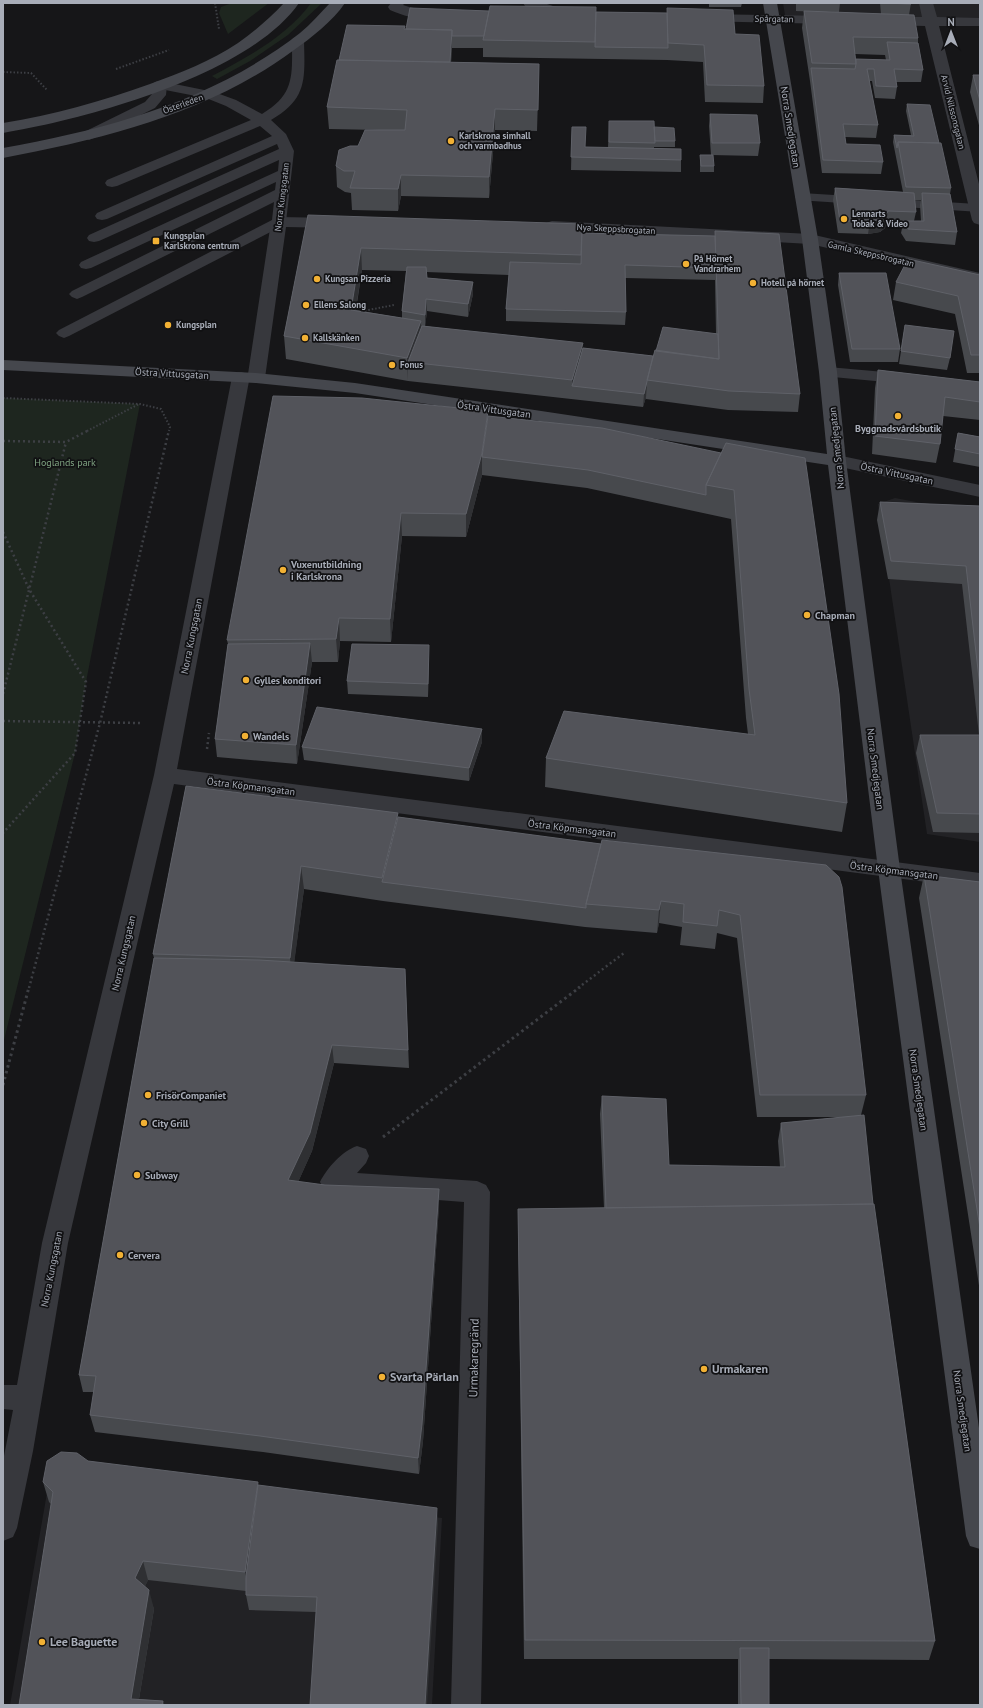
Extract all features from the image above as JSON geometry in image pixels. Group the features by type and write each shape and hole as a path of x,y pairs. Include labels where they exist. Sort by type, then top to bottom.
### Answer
{"street":[{"path":"3,128 71,115 125,98 199,71 240,49 266,29 292,3"},
{"name":"Österleden","path":"3,153 39,147 89,135 174,108 209,95 267,63 298,41 338,3"},
{"path":"398,3 395,7 413,14 452,15"},
{"path":"530,3 569,16"},
{"name":"Arvid Nilssonsgatan","path":"926,3 978,214"},
{"name":"Spårgatan","path":"686,18 771,11 843,20"},
{"name":"Norra Smedjegatan","path":"771,11 810,239 828,372 837,461 889,869 980,1536"},
{"path":"522,16 584,16"},
{"path":"875,20 980,22"},
{"path":"89,135 150,105 159,95 160,85"},
{"path":"125,98 150,105 174,108"},
{"path":"279,222 352,223"},
{"name":"Norra Kungsgatan","path":"3,1528 19,1451 15,1398 55,1244 165,774 174,724 249,377 279,222"},
{"name":"Nya Skeppsbrogatan","path":"540,226 810,239"},
{"name":"Gamla Skeppsbrogatan","path":"810,239 980,278"},
{"name":"Östra Vittusgatan","path":"3,365 249,377 355,388 837,461 980,491"},
{"path":"828,372 926,381"},
{"name":"Östra Köpmansgatan","path":"165,774 980,881"},
{"name":"Urmakaregränd","path":"357,1156 333,1182 477,1192 466,1705"}],"lane":[{"path":"112,183 262,120 283,107 296,89 298,41"},
{"name":"Norra Kungsgatan","path":"160,85 209,95 231,103 262,120 281,137 288,151 284,173 279,222"},
{"path":"102,216 281,137"},
{"path":"94,238 288,151"},
{"path":"86,265 284,173"},
{"path":"77,294 282,192"},
{"path":"802,197 978,214"},
{"path":"64,333 279,222"}],"path":[{"path":"215,3 219,28 216,34"},
{"path":"110,71 174,48"},
{"path":"3,72 31,73"},
{"path":"355,312 394,304"},
{"path":"3,398 140,404 161,408 170,427 100,723 3,1085"},
{"path":"3,441 66,442 140,404"},
{"path":"3,694 66,442"},
{"path":"3,532 29,589 86,682 78,722 74,753 3,832"},
{"path":"3,721 174,724"},
{"path":"357,1156 624,953"}],"shaded area":[{"path":"783,3 980,3 980,20 786,21"},
{"path":"895,498 980,514 980,842 927,834 878,504"},
{"path":"51,1470 442,1518 432,1705 10,1705"}],"green space":[{"path":"232,3 269,3 228,34 219,13 221,7"},
{"path":"311,3 322,3 288,35 250,61 217,79 212,76 253,53 279,36"},
{"name":"Hoglands park","path":"3,398 140,404 86,682 75,753 3,1044"}],"building":[{"path":"883,3 911,3 911,4"},
{"path":"490,6 596,7 595,42 483,40"},
{"path":"410,8 489,11 484,36 452,36 452,30 406,29"},
{"path":"667,8 733,10 735,34 759,35 764,86 707,85 704,45 668,43"},
{"path":"804,11 914,15 918,38 853,37 856,64 812,63"},
{"path":"596,12 667,13 668,48 595,47"},
{"path":"347,25 405,26 404,29 452,30 450,62 339,60"},
{"path":"887,42 918,43 923,70 894,69 897,87 876,86 874,69 867,69 878,125 843,124 846,144 880,145 883,162 823,160 811,68 855,69 856,59 890,60"},
{"name":"Karlskrona simhall och varmbadhus","path":"337,60 539,64 538,110 495,109 489,177 401,175 398,189 350,188 355,171 344,171 336,166 339,150 350,146 358,146 365,130 405,130 407,110 327,107"},
{"path":"973,75 980,75 980,101"},
{"path":"907,104 930,105 939,143 898,142 897,148 894,135 914,136"},
{"path":"710,114 757,115 760,143 712,143"},
{"path":"609,121 654,121 655,143 609,142"},
{"path":"572,127 586,127 585,147 681,149 681,160 571,157"},
{"path":"654,127 674,128 675,141 655,141"},
{"path":"898,142 941,143 951,188 906,187"},
{"path":"700,155 713,155 714,166 701,166"},
{"path":"835,188 914,193 916,212 888,211 881,220 840,221"},
{"path":"922,193 950,194 957,232 908,229 903,221 924,221"},
{"path":"308,215 582,224 581,255 361,248 351,310 421,321 407,358 284,336"},
{"path":"715,231 779,234 800,394 729,391 647,380 655,350 719,359"},
{"path":"582,233 715,236 716,268 625,265 626,312 506,309 510,262 581,264"},
{"path":"908,259 980,275 980,355 971,355 958,296 896,282"},
{"path":"407,267 426,267 427,278 473,282 468,304 426,299 425,315 402,311"},
{"path":"839,273 886,273 900,349 852,349"},
{"path":"905,325 954,331 950,358 901,351"},
{"path":"422,326 583,343 572,380 408,362"},
{"path":"663,327 718,334 719,359 656,351"},
{"path":"583,348 653,356 644,394 572,386"},
{"path":"878,370 980,382 980,402 945,397 940,444 875,436"},
{"path":"273,396 362,398 488,411 482,453 466,514 401,513 390,619 339,618 336,639 227,640"},
{"path":"488,416 602,428 721,453 706,485 706,495 588,470 482,457"},
{"path":"958,433 980,437 980,454 955,449"},
{"path":"726,443 805,458 839,694 847,803 546,758 564,711 755,735 749,689 734,490 706,485"},
{"path":"880,502 980,506 980,687 966,566 891,561"},
{"path":"310,643 296,745 215,739 228,644"},
{"path":"352,644 429,645 428,684 347,681"},
{"path":"317,707 482,729 469,768 302,747"},
{"path":"920,735 980,735 980,814 937,813"},
{"path":"186,786 398,813 382,878 301,866 290,958 153,954"},
{"path":"398,817 601,844 586,908 382,882"},
{"path":"602,840 826,865 839,877 842,887 866,1095 760,1095 740,915 719,910 717,926 683,922 684,904 661,901 659,910 586,904"},
{"path":"924,875 980,882 980,1228"},
{"path":"154,958 259,960 405,969 408,1050 332,1045 310,1133 288,1180 325,1185 439,1189 422,1424 418,1458 260,1436 90,1415 96,1376 79,1375"},
{"path":"602,1096 666,1099 669,1165 785,1167 781,1123 864,1115 873,1204 606,1208"},
{"name":"Urmakaren","path":"874,1204 935,1641 525,1640 518,1209"},
{"path":"61,1452 77,1453 88,1461 258,1482 245,1572 143,1561 135,1578 149,1590 131,1699 163,1701 162,1705 19,1705 53,1492 43,1482 47,1461"},
{"path":"258,1485 437,1508 425,1705 310,1705 317,1597 246,1595 246,1576"},
{"path":"740,1648 769,1648 769,1705 741,1705"}],"place":[{"name":"Karlskrona simhall och varmbadhus","path":"451,141"},
{"name":"Lennarts Tobak & Video","path":"844,219"},
{"name":"Kungsplan Karlskrona centrum","path":"156,241"},
{"name":"På Hörnet Vandrarhem","path":"686,264"},
{"name":"Kungsan Pizzeria","path":"317,279"},
{"name":"Hotell på hörnet","path":"753,283"},
{"name":"Ellens Salong","path":"306,305"},
{"name":"Kungsplan","path":"168,325"},
{"name":"Kallskänken","path":"305,338"},
{"name":"Fonus","path":"392,365"},
{"name":"Byggnadsvårdsbutik","path":"898,416"},
{"name":"Vuxenutbildning i Karlskrona","path":"283,570"},
{"name":"Chapman","path":"807,615"},
{"name":"Gylles konditori","path":"246,680"},
{"name":"Wandels","path":"245,736"},
{"name":"FrisörCompaniet","path":"148,1095"},
{"name":"City Grill","path":"144,1123"},
{"name":"Subway","path":"137,1175"},
{"name":"Cervera","path":"120,1255"},
{"name":"Urmakaren","path":"704,1369"},
{"name":"Svarta Pärlan","path":"382,1377"},
{"name":"Lee Baguette","path":"42,1642"}]}
